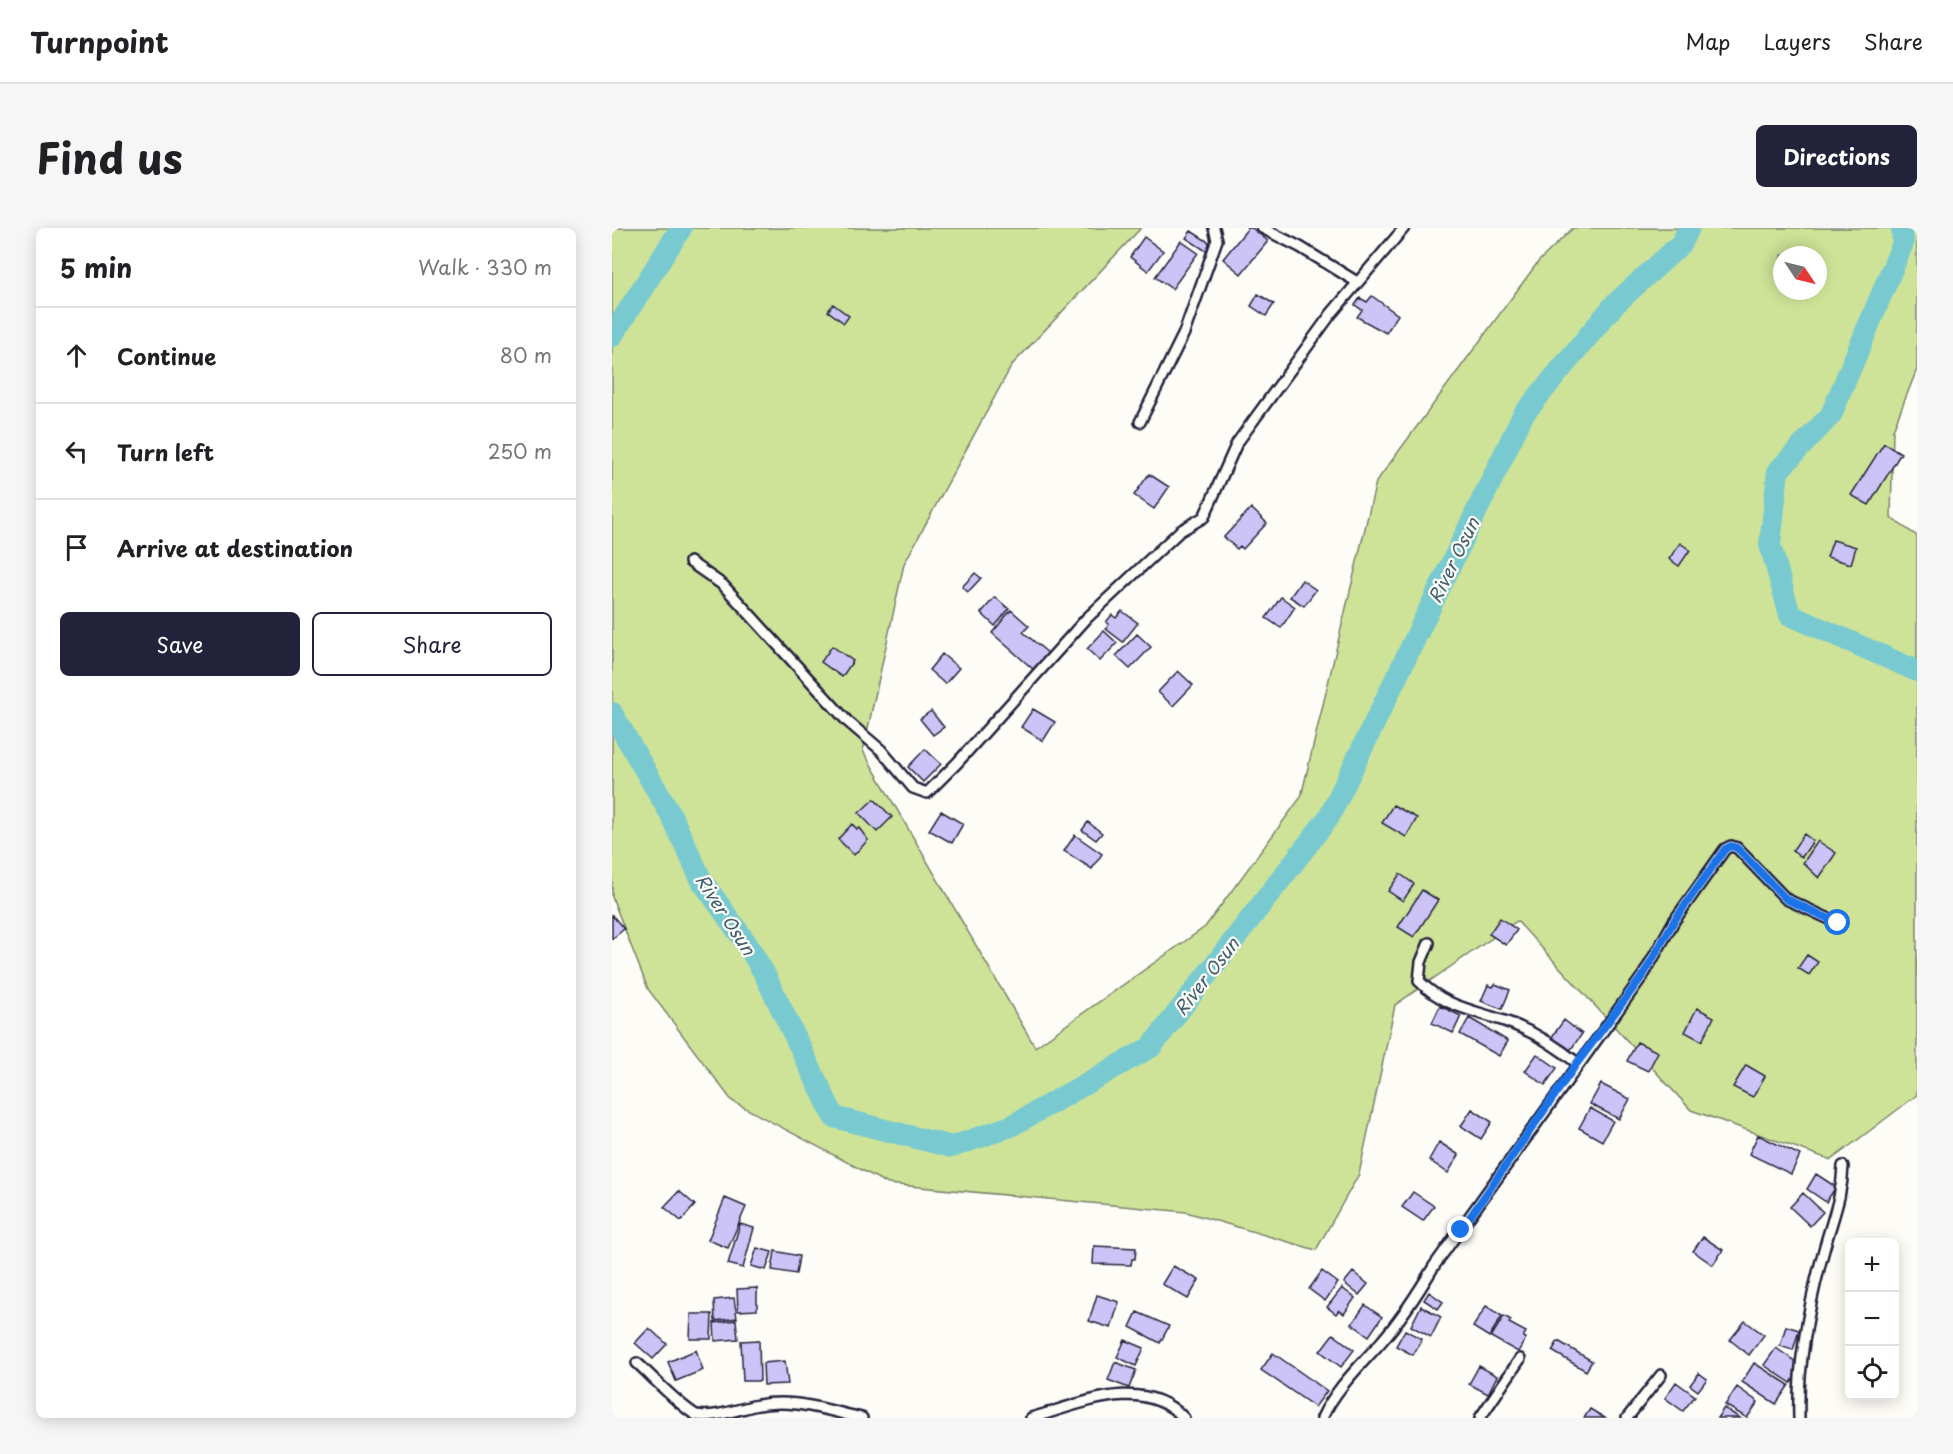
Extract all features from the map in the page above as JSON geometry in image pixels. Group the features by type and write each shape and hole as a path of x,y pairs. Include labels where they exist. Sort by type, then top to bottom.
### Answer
{"street":[{"path":"1140,422 1184,333 1217,240 1214,228"},
{"path":"1262,228 1300,247 1357,282"},
{"path":"690,562 723,585 847,721 881,750 913,788 927,792 957,763 1088,618 1180,531 1204,516 1237,443 1357,282 1404,228"},
{"path":"1322,1418 1351,1372 1381,1341 1416,1297 1434,1266 1577,1063 1644,974 1657,947 1725,849 1731,846 1757,866 1786,899 1838,923"},
{"path":"1429,943 1421,962 1419,981 1434,996 1454,1006 1493,1017 1524,1030 1558,1047 1577,1063"},
{"path":"1799,1418 1806,1334 1825,1247 1842,1195 1843,1166"},
{"path":"1480,1418 1520,1359"},
{"path":"637,1363 698,1416 722,1417 753,1406 784,1401 809,1404 828,1415 862,1418"},
{"path":"1627,1418 1661,1376"},
{"path":"1031,1418 1101,1396 1129,1395 1161,1402 1184,1418"}],"green space":[{"path":"612,228 1141,228 1012,365 904,564 863,751 1035,1047 1205,927 1301,797 1376,482 1538,262 1573,228 1917,228 1917,369 1893,430 1891,518 1917,536 1917,1095 1831,1160 1691,1110 1517,921 1395,1005 1359,1174 1316,1250 1186,1212 888,1184 732,1101 648,989 612,897"}],"building":[{"path":"1248,228 1252,228 1268,241 1241,274 1223,259"},
{"path":"1191,231 1210,243 1206,251 1186,238"},
{"path":"1144,237 1163,251 1148,271 1130,257"},
{"path":"1181,241 1198,253 1172,289 1155,277"},
{"path":"1258,294 1274,304 1266,316 1251,306"},
{"path":"1372,296 1398,315 1386,333 1357,317 1362,310 1355,305 1360,298 1367,302"},
{"path":"833,304 849,316 844,323 828,311"},
{"path":"1884,443 1901,453 1869,505 1851,495"},
{"path":"1149,474 1169,487 1154,509 1134,495"},
{"path":"1251,508 1267,523 1243,549 1240,546 1237,549 1224,537"},
{"path":"1833,540 1856,547 1851,564 1827,557"},
{"path":"1680,543 1690,550 1679,566 1669,559"},
{"path":"975,573 981,578 968,592 962,587"},
{"path":"1302,580 1316,590 1304,606 1290,597"},
{"path":"995,597 1009,609 995,626 981,613"},
{"path":"1281,597 1295,607 1281,628 1266,618"},
{"path":"1011,610 1029,626 1023,632 1048,653 1034,670 992,633"},
{"path":"1122,611 1138,623 1123,642 1106,629 1109,624 1106,622 1112,615 1116,618"},
{"path":"1104,631 1117,643 1100,661 1087,649"},
{"path":"1137,634 1151,647 1130,669 1116,656"},
{"path":"832,646 853,661 842,677 821,662"},
{"path":"942,654 959,668 945,684 929,670"},
{"path":"1178,671 1193,685 1173,706 1158,692"},
{"path":"1033,709 1055,722 1043,741 1021,727"},
{"path":"931,711 944,727 933,735 920,719"},
{"path":"925,749 941,764 923,782 908,767"},
{"path":"874,799 892,817 877,832 859,813"},
{"path":"1393,805 1417,818 1406,837 1382,823"},
{"path":"941,811 963,824 952,843 929,830"},
{"path":"1088,822 1102,833 1096,840 1082,830"},
{"path":"852,824 857,829 859,828 868,840 854,855 838,839"},
{"path":"1804,834 1813,841 1802,857 1792,851"},
{"path":"1075,835 1102,854 1092,869 1064,851"},
{"path":"1818,841 1836,853 1819,878 1803,863"},
{"path":"1400,874 1414,884 1403,901 1388,891"},
{"path":"1422,890 1438,900 1414,937 1398,927"},
{"path":"612,915 624,929 612,939"},
{"path":"1500,918 1517,930 1506,945 1489,934"},
{"path":"1807,955 1818,962 1809,975 1798,968"},
{"path":"1495,984 1510,990 1502,1009 1481,1001 1488,985 1493,987"},
{"path":"1440,1006 1461,1016 1453,1033 1432,1023"},
{"path":"1697,1008 1714,1017 1702,1041 1685,1032"},
{"path":"1469,1018 1508,1041 1499,1056 1460,1034"},
{"path":"1564,1020 1582,1034 1569,1052 1551,1038"},
{"path":"1637,1042 1658,1052 1648,1071 1627,1061"},
{"path":"1537,1054 1557,1068 1545,1085 1525,1071"},
{"path":"1746,1065 1765,1076 1753,1097 1733,1087"},
{"path":"1601,1084 1630,1099 1619,1119 1590,1104"},
{"path":"1590,1108 1613,1121 1602,1141 1579,1128"},
{"path":"1472,1109 1492,1122 1481,1139 1461,1126"},
{"path":"1758,1135 1800,1155 1791,1174 1749,1154"},
{"path":"1439,1142 1459,1155 1448,1173 1429,1160"},
{"path":"1816,1174 1836,1187 1826,1202 1807,1189"},
{"path":"679,1191 695,1205 681,1221 664,1207"},
{"path":"1413,1192 1434,1206 1423,1221 1402,1207"},
{"path":"1803,1193 1823,1212 1810,1226 1790,1207"},
{"path":"725,1198 746,1207 728,1248 708,1240"},
{"path":"740,1224 754,1228 743,1268 728,1264"},
{"path":"1703,1237 1723,1250 1713,1265 1693,1251"},
{"path":"1094,1246 1136,1248 1135,1259 1132,1259 1131,1265 1093,1264"},
{"path":"757,1248 772,1252 766,1270 751,1266"},
{"path":"775,1251 799,1256 796,1274 772,1270"},
{"path":"1173,1266 1199,1280 1188,1299 1162,1284"},
{"path":"1322,1271 1338,1283 1325,1301 1309,1289"},
{"path":"1353,1272 1368,1284 1359,1295 1344,1283"},
{"path":"757,1288 757,1310 738,1311 737,1289"},
{"path":"1342,1288 1355,1298 1344,1314 1339,1310 1336,1314 1327,1307"},
{"path":"1429,1292 1443,1302 1438,1309 1424,1300"},
{"path":"1097,1295 1119,1302 1111,1328 1089,1321"},
{"path":"734,1298 737,1318 715,1321 714,1300"},
{"path":"1365,1305 1382,1317 1369,1336 1352,1324"},
{"path":"1421,1306 1441,1317 1431,1337 1411,1326"},
{"path":"1486,1306 1502,1316 1489,1337 1473,1327"},
{"path":"1137,1312 1169,1326 1160,1343 1130,1327"},
{"path":"691,1314 712,1314 711,1339 690,1339"},
{"path":"1504,1316 1511,1320 1509,1323 1526,1332 1523,1337 1526,1338 1518,1352 1491,1337"},
{"path":"736,1320 738,1339 715,1341 714,1323"},
{"path":"1745,1321 1764,1335 1749,1355 1730,1340"},
{"path":"1786,1326 1799,1330 1793,1350 1780,1346"},
{"path":"649,1328 667,1344 653,1359 635,1343"},
{"path":"1405,1330 1422,1339 1413,1355 1396,1346"},
{"path":"1333,1334 1354,1350 1341,1367 1320,1351"},
{"path":"759,1340 760,1381 743,1381 741,1341"},
{"path":"1125,1340 1144,1348 1136,1366 1117,1357"},
{"path":"1558,1341 1592,1361 1586,1371 1552,1351"},
{"path":"1776,1348 1802,1366 1791,1383 1764,1365"},
{"path":"696,1350 703,1370 676,1381 668,1362"},
{"path":"1273,1353 1327,1391 1315,1407 1261,1370"},
{"path":"785,1361 788,1384 764,1385 763,1363"},
{"path":"1115,1362 1136,1370 1129,1388 1108,1380"},
{"path":"1754,1363 1789,1385 1776,1404 1742,1382"},
{"path":"1479,1366 1497,1376 1488,1394 1469,1384"},
{"path":"1699,1373 1707,1379 1698,1391 1690,1385"},
{"path":"1676,1382 1695,1396 1683,1411 1665,1398"},
{"path":"1737,1387 1758,1402 1747,1418 1725,1405"},
{"path":"1724,1408 1740,1418 1717,1418"},
{"path":"1590,1409 1605,1418 1584,1418"}],"waterway":[{"name":"River Osun","path":"612,336 681,228"},
{"name":"River Osun","path":"612,713 671,815 702,881 747,944 764,973 834,1117 952,1147 1011,1126 1151,1047 1329,817 1523,415 1614,305 1681,244 1689,228"},
{"name":"River Osun","path":"1902,228 1903,243 1831,415 1778,471 1770,545 1790,615 1917,671"}],"route":[{"path":"1461,1230 1577,1063 1644,974 1657,947 1725,849 1731,846 1737,848 1757,866 1786,899 1838,923"}]}
